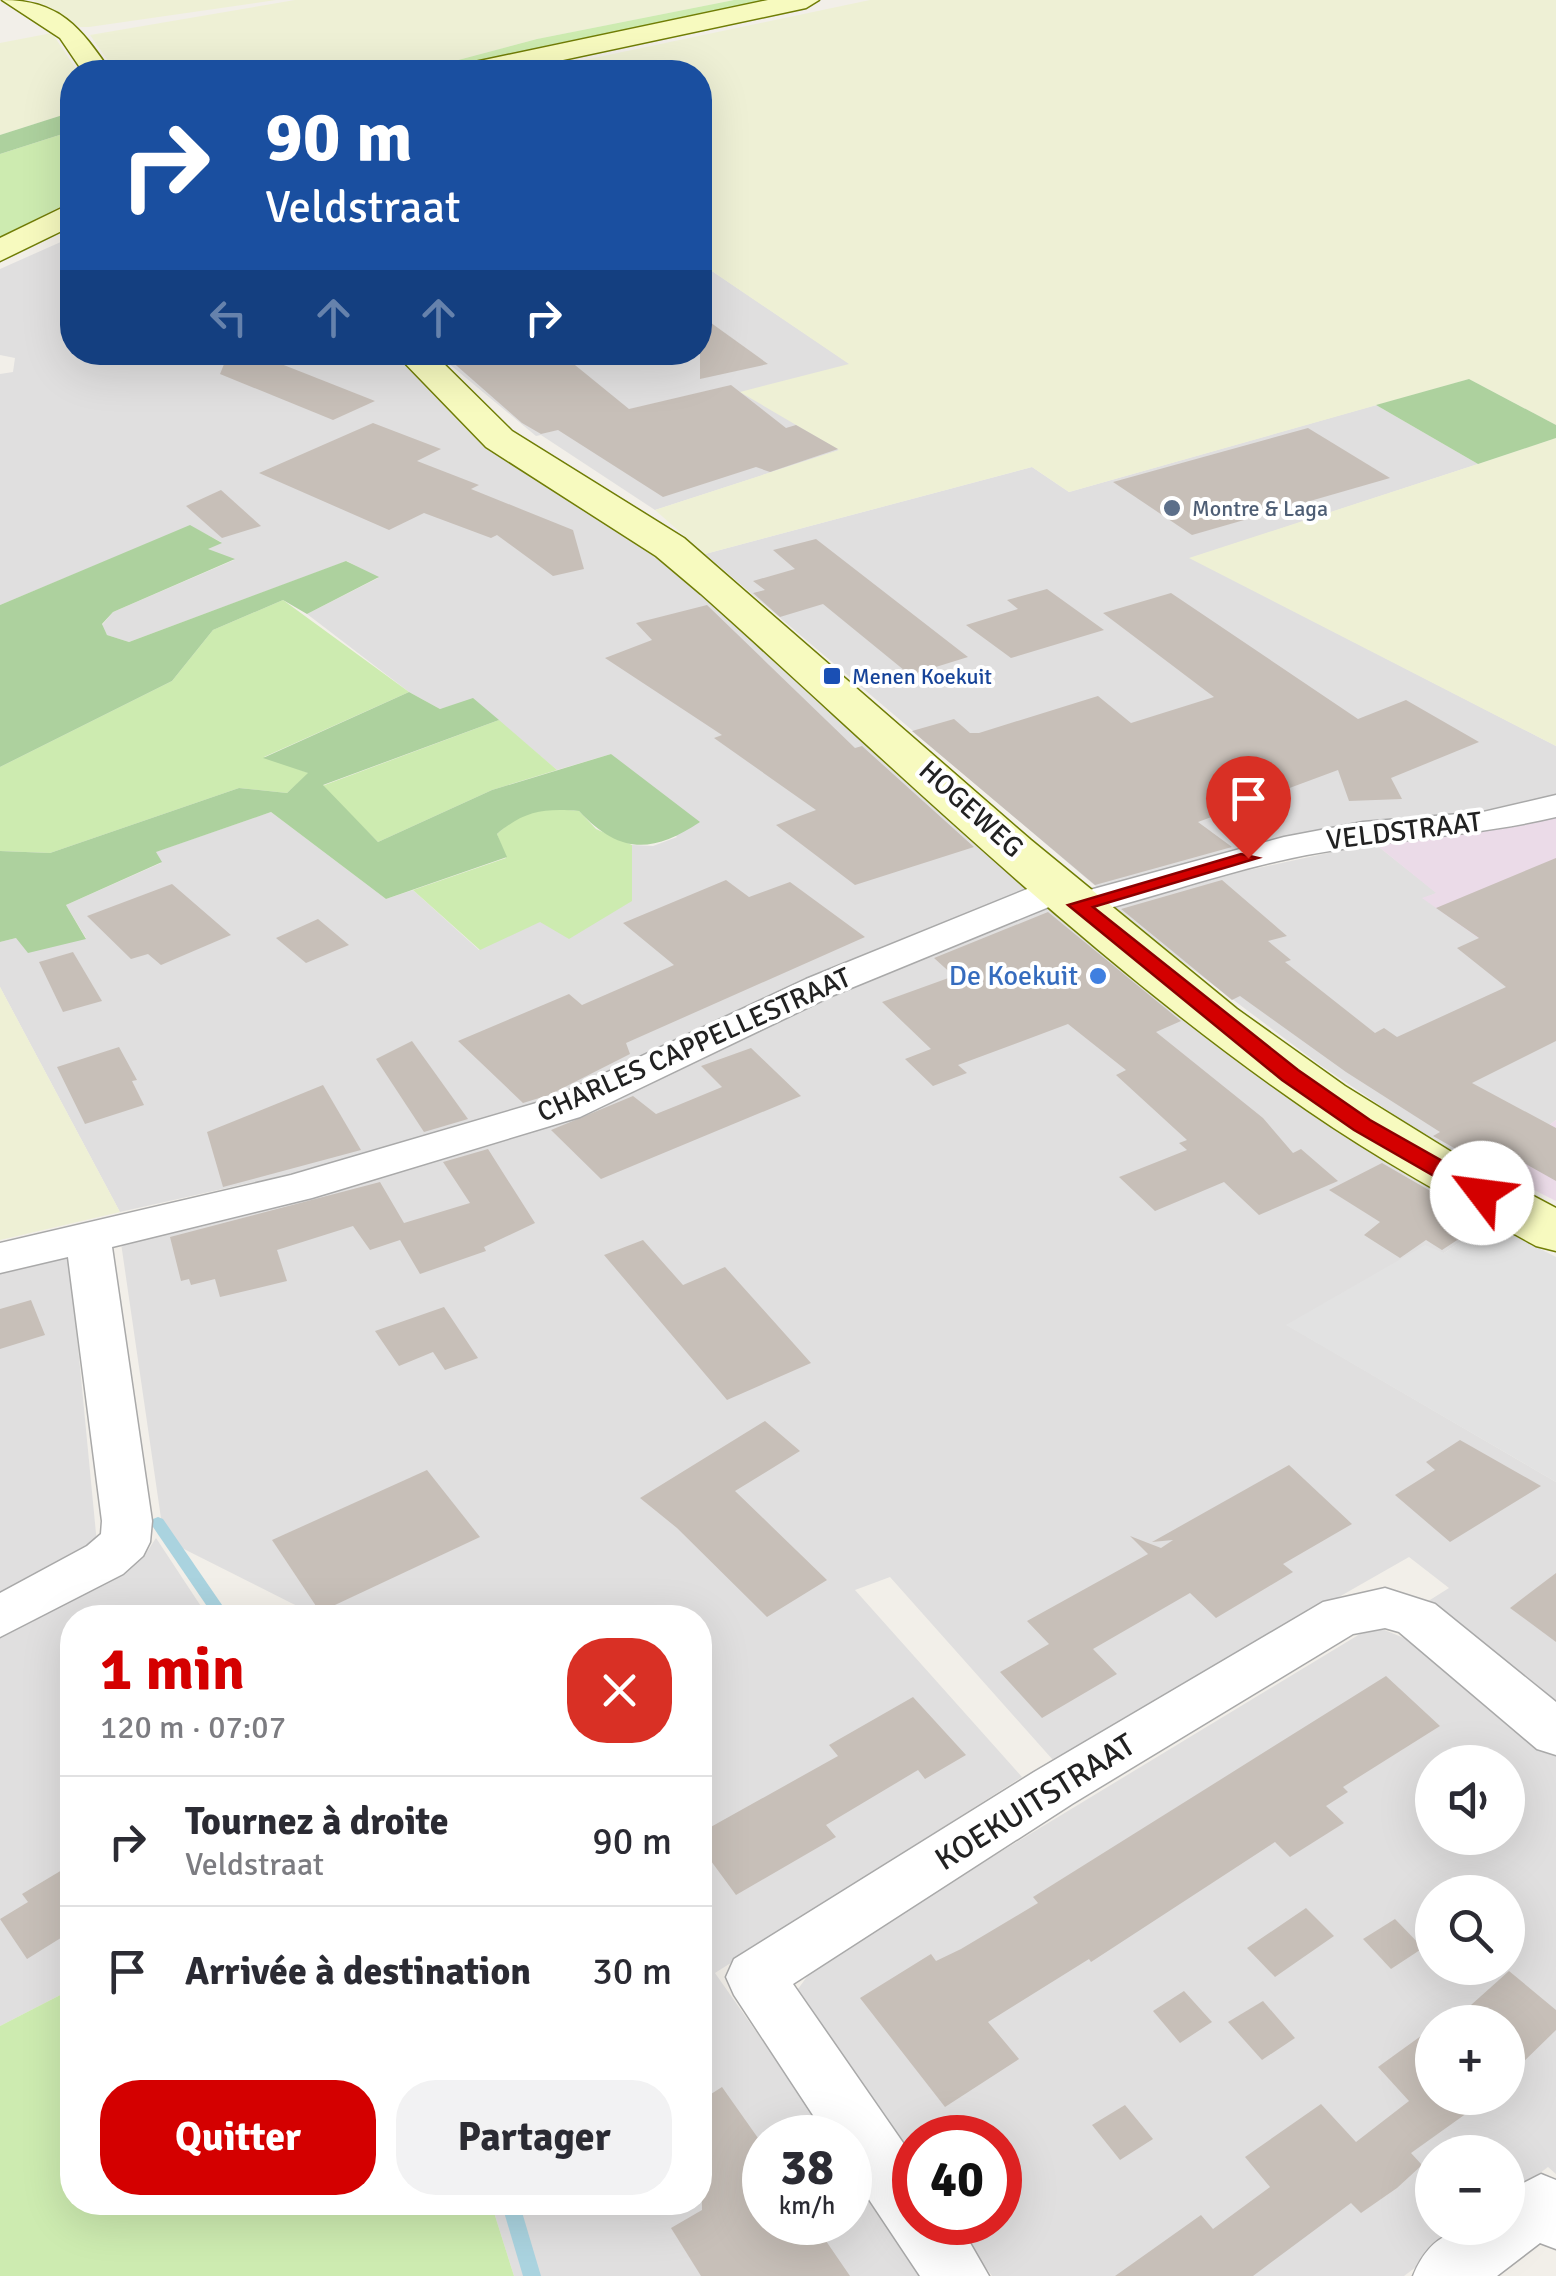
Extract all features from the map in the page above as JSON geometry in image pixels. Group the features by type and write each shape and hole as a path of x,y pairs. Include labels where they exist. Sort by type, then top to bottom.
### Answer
{"street":[{"path":"15,0 66,30 91,60"},
{"path":"520,60 806,0"},
{"path":"6,248 60,219"},
{"path":"6,248 60,227"},
{"name":"HOGEWEG","path":"424,365 499,440 670,547 1069,897 1290,1075 1362,1125 1556,1232"},
{"name":"VELDSTRAAT","path":"1069,897 1362,833 1482,823 1556,806"},
{"name":"CHARLES CAPPELLESTRAAT","path":"0,1258 296,1188 565,1108 820,988 1069,897"},
{"path":"0,1617 105,1560 125,1542 127,1521 88,1236"},
{"name":"KOEKUITSTRAAT","path":"892,2180 755,1978 1053,1788 1341,1616 1384,1608 1417,1618 1556,1733"},
{"path":"1445,2276 1541,2204 1556,2219"},
{"path":"936,2245 957,2276"}],"shaded area":[{"path":"60,242 60,365 404,365 483,443 531,478 649,548 1038,888 548,1102 325,1166 120,1212 0,987 0,942 16,938 86,938 66,905 161,863 155,852 271,812 386,899 413,890 479,950 630,870 632,845 653,846 677,837 611,754 557,770 473,699 440,709 409,692 307,614 378,578 347,561 129,642 107,635 102,625 113,612 234,560 206,549 221,542 190,526 0,605 0,374 13,372 15,358 0,355 0,269"},
{"path":"712,271 850,364 840,450 655,510 541,435 536,436 450,365 712,365"},
{"path":"1376,405 1478,464 1191,558 1556,746 1556,795 1100,890 705,554 1032,467 1069,492"},
{"path":"1556,813 1556,993 1422,898 1436,893 1374,843"},
{"path":"1374,843 1437,893 1424,898 1556,993 1556,1120 1492,1169 1433,1141 1320,1065 1107,905"},
{"path":"1048,901 1340,1131 1489,1223 1444,1253 1287,1325 1556,1482 1556,1706 1422,1605 1449,1588 1409,1557 1053,1760 890,1577 855,1590 1022,1777 715,1973 815,2115 742,2115 742,2245 872,2245 872,2198 892,2226 892,2245 905,2245 927,2276 514,2276 495,2215 712,2215 712,1605 295,1605 164,1539 121,1243 331,1192"},
{"path":"1556,1120 1556,1201 1492,1169"},
{"path":"1489,1223 1556,1257 1556,1482 1286,1325 1425,1245 1444,1253"},
{"path":"69,1253 97,1544 0,1595 0,1273"},
{"path":"156,1538 200,1605 60,1605 60,1995 0,2026 0,1634 145,1555"},
{"path":"1382,1629 1404,1638 1556,1756 1556,2174 1548,2167 1525,2184 1525,2135 1415,2135 1415,2245 1445,2245 1404,2276 992,2276 969,2245 1022,2245 1022,2115 892,2115 892,2137 816,2031 798,1989 817,1963 1360,1634"}],"green space":[{"path":"34,0 276,0 80,27"},
{"path":"295,0 734,0 537,39 458,60 108,60 90,35"},
{"path":"734,0 768,0 493,60 458,60 537,39"},
{"path":"870,0 1556,0 1556,425 1469,379 1069,492 1032,467 705,554 655,510 839,450 740,392 849,364 712,271 712,60 584,60"},
{"path":"52,33 70,60 60,60 60,116 0,135 0,43"},
{"path":"60,116 60,135 0,154 0,135"},
{"path":"60,135 60,207 0,237 0,154"},
{"path":"1469,379 1556,425 1556,438 1478,464 1376,405"},
{"path":"1556,438 1556,746 1189,558 1478,464"},
{"path":"190,525 222,543 208,549 235,559 113,612 102,624 107,635 129,642 346,561 379,577 307,614 283,600 213,630 172,681 0,767 0,605"},
{"path":"283,600 409,692 264,757 309,773 287,793 239,788 50,853 0,851 0,767 172,681 213,630"},
{"path":"409,692 440,709 473,698 499,720 323,785 378,842 492,790 611,754 700,822 666,840 636,845 608,835 579,811 535,813 516,820 497,834 507,857 386,899 271,812 156,852 162,862 66,905 86,939 28,953 16,938 0,942 0,851 50,853 239,788 287,793 308,773 263,758"},
{"path":"499,720 557,770 492,790 378,842 322,786"},
{"path":"546,808 579,811 596,829 632,845 632,901 569,939 540,922 480,950 413,890 506,858 497,834 518,816"},
{"path":"0,987 120,1212 0,1240"},
{"path":"60,1995 60,2215 495,2215 514,2276 0,2276 0,2026"}],"building":[{"path":"712,324 768,364 700,379 700,365 712,365"},
{"path":"224,365 284,365 375,401 333,420 220,374"},
{"path":"456,365 575,365 629,409 731,385 786,428 796,425 838,449 770,472 756,467 663,497 558,430 541,434 522,423"},
{"path":"373,423 441,449 417,461 479,485 471,489 573,530 584,569 553,576 497,535 491,538 424,513 389,530 259,473"},
{"path":"1308,428 1390,478 1192,535 1113,482"},
{"path":"221,490 261,526 222,538 186,506"},
{"path":"816,539 968,657 910,675 823,604 780,617 753,593 765,590 753,581 795,569 773,550"},
{"path":"1047,589 1104,630 1011,658 966,625 1018,609 1007,600"},
{"path":"1171,593 1358,719 1406,700 1479,742 1391,778 1402,799 1349,801 1338,770 1198,822 1232,847 1095,885 912,731 954,719 970,733 979,733 1098,696 1131,723 1214,697 1103,613"},
{"path":"707,605 855,748 862,746 974,847 855,885 776,825 816,810 714,738 722,735 605,658 652,640 636,623"},
{"path":"1556,858 1556,1041 1472,1083 1556,1128 1556,1181 1510,1155 1491,1169 1433,1136 1440,1132 1346,1072 1240,996 1232,1000 1121,909 1222,880 1287,936 1268,941 1291,960 1285,962 1375,1033 1384,1028 1397,1037 1506,987 1457,948 1479,938 1436,908"},
{"path":"726,880 749,897 790,882 865,937 626,1043 630,1054 549,1095 523,1103 458,1041 569,994 582,1005 674,965 623,923"},
{"path":"172,884 231,935 161,965 148,954 131,959 87,916"},
{"path":"1048,912 1181,1021 1156,1032 1263,1118 1293,1153 1301,1149 1338,1181 1259,1215 1224,1182 1155,1211 1119,1177 1187,1150 1179,1143 1187,1140 1116,1075 1126,1070 1068,1024 958,1065 967,1073 933,1086 905,1059 931,1049 882,1002 954,976 934,958"},
{"path":"318,919 349,945 306,963 276,938"},
{"path":"73,952 102,1001 63,1012 39,962"},
{"path":"412,1041 468,1119 424,1132 376,1059"},
{"path":"119,1047 137,1080 132,1081 144,1105 85,1124 57,1067"},
{"path":"751,1048 801,1096 601,1179 551,1130 633,1096 656,1114 676,1106 722,1087 701,1066"},
{"path":"323,1085 361,1150 223,1187 207,1132"},
{"path":"488,1149 535,1223 484,1247 486,1251 420,1274 400,1240 370,1250 353,1226 277,1250 287,1281 220,1297 215,1279 191,1285 189,1279 181,1281 170,1237 380,1182 404,1223 470,1203 443,1162"},
{"path":"1382,1163 1465,1211 1460,1214 1477,1227 1442,1250 1426,1240 1400,1258 1364,1235 1380,1222 1329,1190"},
{"path":"643,1240 683,1285 725,1267 811,1363 727,1400 604,1255"},
{"path":"31,1300 45,1335 0,1349 0,1309"},
{"path":"444,1307 478,1358 445,1370 433,1352 399,1366 375,1331"},
{"path":"765,1421 800,1451 735,1491 827,1580 767,1617 677,1528 640,1498"},
{"path":"1460,1440 1541,1486 1450,1542 1395,1495 1435,1470 1426,1462"},
{"path":"1289,1465 1352,1524 1283,1564 1293,1572 1216,1618 1190,1593 1093,1649 1117,1674 1042,1718 1000,1672 1049,1644 1027,1621 1148,1554 1130,1536 1161,1548 1173,1540 1152,1542"},
{"path":"427,1470 480,1537 335,1605 315,1605 272,1540"},
{"path":"1556,1573 1556,1642 1510,1608"},
{"path":"1386,1676 1440,1726 1343,1787 1348,1792 1326,1806 1344,1823 1290,1857 1275,1842 1091,1962 1089,1959 988,2022 1019,2059 945,2107 860,1998 931,1954 936,1961 1038,1903 1033,1897"},
{"path":"913,1697 966,1755 925,1779 918,1770 826,1825 836,1837 736,1895 712,1862 712,1826 838,1756 829,1745"},
{"path":"60,1871 60,1938 27,1959 0,1919 28,1902 22,1894"},
{"path":"1306,1908 1334,1936 1275,1977 1247,1948"},
{"path":"1395,1919 1415,1940 1415,1953 1391,1969 1363,1939"},
{"path":"1525,1984 1556,2010 1556,2030 1525,2060 1525,2005 1471,2005 1493,1985"},
{"path":"1184,1991 1212,2022 1180,2043 1153,2011"},
{"path":"1263,2001 1295,2038 1262,2060 1228,2022"},
{"path":"1415,2040 1415,2115 1464,2115 1436,2135 1415,2135 1415,2150 1411,2153 1415,2171 1397,2188 1361,2213 1351,2203 1253,2276 1115,2276 1201,2215 1213,2229 1270,2187 1245,2157 1321,2104 1356,2142 1409,2101 1378,2067"},
{"path":"722,2087 742,2115 742,2245 829,2245 850,2276 701,2276 671,2228 693,2215 712,2215 712,2093"},
{"path":"1125,2105 1153,2139 1120,2160 1092,2125"}],"waterway":[{"path":"158,1523 215,1605"},
{"path":"514,2215 532,2276"}],"place":[{"name":"Montre & Laga","path":"1172,508"},
{"name":"Menen Koekuit","path":"832,676"},
{"name":"De Koekuit","path":"1098,976"}],"route":[{"path":"1248,858 1078,905 1290,1075 1362,1125 1482,1193"}]}
